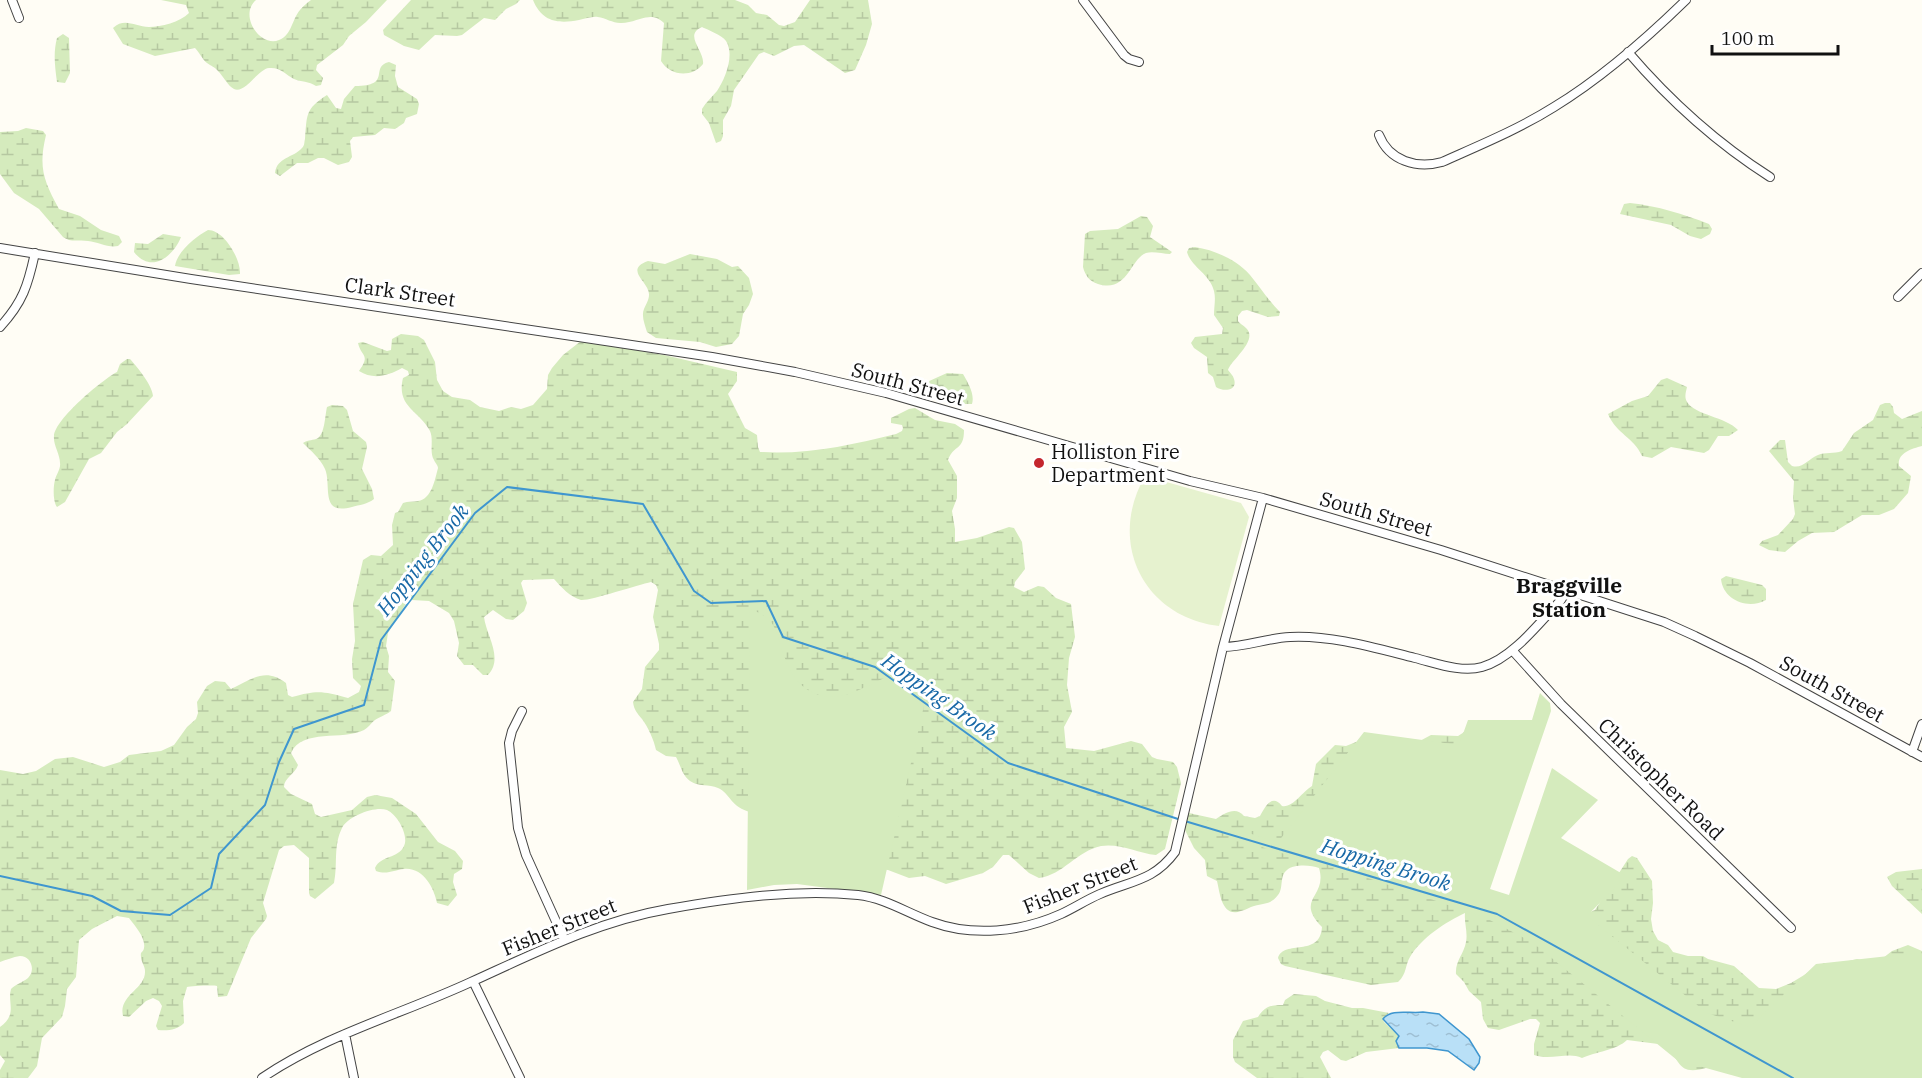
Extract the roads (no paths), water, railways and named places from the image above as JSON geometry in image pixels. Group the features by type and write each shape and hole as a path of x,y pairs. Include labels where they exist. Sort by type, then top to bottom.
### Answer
{"street":[{"path":"12,0 19,18"},
{"path":"1083,0 1124,55 1139,62"},
{"path":"1379,135 1389,152 1404,161 1425,166 1442,162 1552,108 1628,52 1686,0"},
{"path":"1628,52 1652,80 1699,126 1770,177"},
{"name":"Clark Street","path":"0,248 712,357 795,372"},
{"path":"0,327 24,296 35,253"},
{"path":"1898,297 1922,273"},
{"name":"South Street","path":"795,372 886,393 1190,481 1263,498 1441,550 1664,622 1750,663 1922,757"},
{"name":"Fisher Street","path":"262,1078 299,1056 564,939 620,919 648,912 723,899 779,894 828,894 872,897 939,924 968,931 996,930 1049,919 1099,894 1132,883 1160,869 1175,852 1210,695 1263,498"},
{"path":"1223,647 1279,638 1312,637 1470,669 1491,664 1512,650 1566,592"},
{"name":"Christopher Road","path":"1512,650 1561,704 1791,928"},
{"path":"522,711 509,743 518,828 526,855 564,939"},
{"path":"1912,752 1922,724"},
{"path":"473,981 520,1078"},
{"path":"345,1035 354,1078"}],"water":[{"path":"1396,1012 1439,1014 1469,1039 1480,1057 1474,1070 1448,1051 1399,1048 1396,1041 1399,1036 1383,1019"}],"waterway":[{"name":"Hopping Brook","path":"0,876 92,896 121,911 170,915 211,888 219,854 265,805 279,762 294,729 364,705 381,640 475,513 507,487 643,504 694,591 711,603 766,601 783,637 875,667 1008,763 1178,819 1497,914 1793,1078"}],"place":[{"name":"Holliston Fire Department","path":"1039,463"}],"district":[{"name":"Braggville Station","path":"1569,598"}]}
